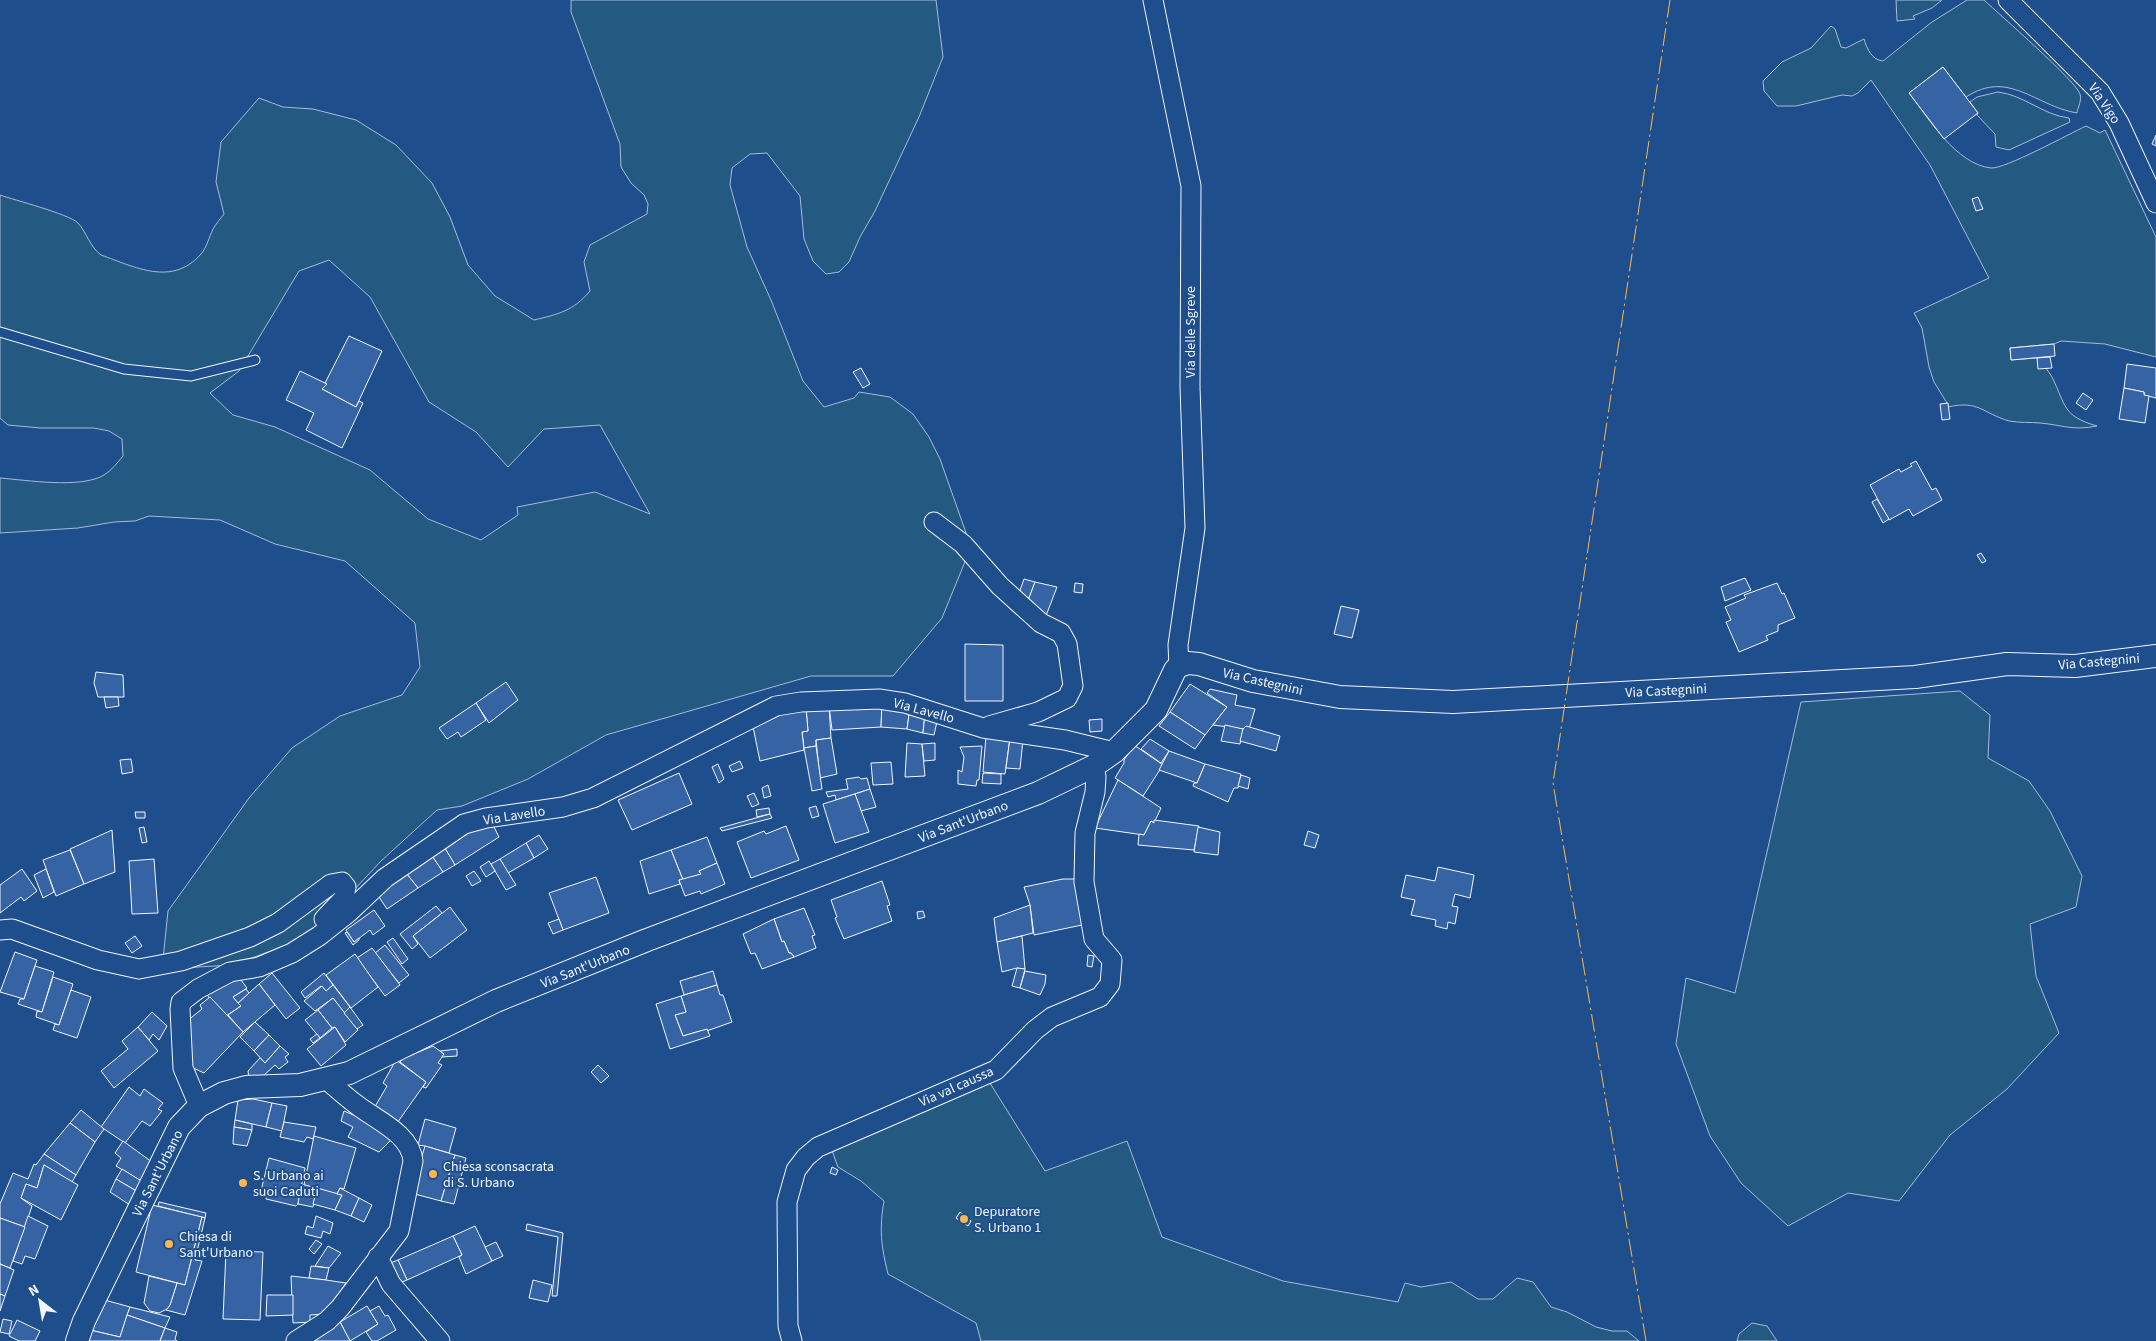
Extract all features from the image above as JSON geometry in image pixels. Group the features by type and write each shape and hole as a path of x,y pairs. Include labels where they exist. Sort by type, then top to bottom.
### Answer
{"street":[{"name":"Via delle Sgreve","path":"1153,0 1191,186 1190,387 1195,528 1178,645 1179,666"},
{"name":"Via Vigo","path":"2008,0 2100,92 2119,122 2156,203"},
{"path":"934,522 963,544 1000,586 1041,624 1061,633 1068,650 1073,686 1067,698 1038,712 983,728"},
{"name":"Via Castegnini","path":"1179,666 1188,663 1199,664 1253,681 1340,698 1453,702 1915,677 2007,664 2075,666 2156,656"},
{"name":"Via Sant'Urbano","path":"77,1341 88,1312 179,1127 198,1106 224,1093 246,1087 300,1085 349,1073 496,1001 648,940 1038,793 1094,766 1114,752 1156,710 1179,666"},
{"name":"Via Lavello","path":"198,1106 183,1068 181,1002 198,989 230,972 259,967 292,954 319,936 385,878 464,824 486,818 563,807 593,798 776,706 801,702 879,699 905,703 983,728 1065,740 1114,752"},
{"name":"Via val caussa","path":"792,1341 788,1326 787,1202 796,1170 806,1157 818,1147 996,1070 1035,1030 1052,1017 1100,997 1110,984 1112,960 1094,939 1084,882 1085,833 1095,792 1096,777 1094,766"},
{"path":"0,930 12,929 98,960 139,969 181,961 250,937 278,923 334,883 342,882 347,890 344,898 318,924 301,947"},
{"path":"296,1341 327,1321 340,1308 399,1231 413,1161 413,1153 408,1144 397,1133 357,1105 326,1079"},
{"path":"378,1257 391,1284 440,1341"}],"lane":[{"path":"0,332 124,369 191,376 255,360"}],"shaded area":[{"path":"571,0 936,0 943,57 919,117 875,211 860,237 849,262 839,272 826,274 813,261 804,239 800,196 767,153 750,154 732,168 730,185 747,247 771,300 803,381 824,407 854,398 859,392 890,397 913,414 929,437 940,459 971,547 942,618 893,676 811,676 606,735 528,779 462,806 437,810 381,861 311,936 233,965 162,969 168,911 249,798 292,748 340,716 402,695 420,667 415,623 345,561 275,544 220,520 149,516 135,521 114,522 78,528 0,533 0,478 38,482 82,482 104,475 123,456 122,439 109,431 94,428 40,428 8,425 0,418 0,195 73,219 101,255 140,269 166,272 178,270 190,264 201,254 213,229 224,214 216,182 221,142 259,98 283,107 313,109 356,120 396,145 432,183 450,217 468,265 495,296 534,320 565,311 578,303 590,291 584,262 590,245 647,214 648,204 644,195 631,183 621,167 620,144 571,12","holes":["329,260 370,297 429,402 476,432 508,467 544,429 600,425 650,514 595,492 517,507 518,515 481,540 428,519 370,470 275,427 233,415 210,393 239,371 299,271"]},
{"path":"1896,0 1942,0 1932,8 1913,16 1915,19 1897,21"},
{"path":"1967,0 1984,0 2066,76 2076,87 2081,99 2077,113 2048,104 2009,88 1981,89 1966,97 1943,67 1909,93 1944,139 1966,158 1978,165 1991,168 2023,157 2086,126 2100,133 2105,130 2156,237 2156,357 2105,344 2061,341 2054,344 2010,348 2011,360 2037,358 2052,377 2063,402 2071,413 2077,418 2097,426 2074,428 2040,423 2013,422 1974,406 1958,405 1948,407 1934,382 1929,367 1922,328 1914,313 1989,278 1930,165 1871,80 1858,93 1852,96 1842,95 1796,106 1777,106 1764,91 1763,81 1782,62 1811,48 1831,26 1835,29 1841,47 1846,48 1864,39 1868,50 1873,56 1883,61 1932,22"},
{"path":"1998,92 2069,118 2070,122 2009,150 1996,147 1995,134 1977,115 1978,113 1970,102 1977,97"},
{"path":"1960,691 1990,715 1988,758 2029,781 2050,811 2082,876 2076,907 2030,924 2036,976 2059,1033 2007,1089 1950,1135 1899,1201 1848,1193 1788,1226 1741,1183 1710,1136 1676,1044 1686,978 1735,993 1801,702"},
{"path":"983,1072 1045,1171 1127,1141 1162,1237 1283,1281 1398,1302 1405,1283 1421,1287 1451,1282 1478,1299 1493,1299 1517,1278 1533,1282 1551,1307 1567,1312 1596,1327 1612,1331 1627,1331 1639,1341 981,1341 976,1323 888,1274 881,1238 884,1201 861,1181 838,1167 827,1137"},
{"path":"1752,1323 1767,1326 1777,1341 1737,1341 1739,1334"}],"building":[{"path":"1943,67 1978,113 1944,139 1909,93"},
{"path":"2156,135 2156,146 2152,144"},
{"path":"1978,197 1983,209 1976,211 1972,199"},
{"path":"349,336 382,351 356,407 322,389"},
{"path":"2054,344 2055,356 2011,360 2010,348"},
{"path":"2050,357 2052,368 2038,369 2037,358"},
{"path":"2127,364 2156,368 2156,398 2144,395 2144,392 2124,388"},
{"path":"861,368 870,384 863,388 853,372"},
{"path":"300,371 327,384 322,389 356,407 359,401 363,403 342,448 306,430 314,413 286,400"},
{"path":"2124,388 2144,392 2144,395 2149,396 2145,423 2119,419"},
{"path":"2083,393 2093,400 2086,410 2076,403"},
{"path":"1948,403 1950,419 1942,420 1940,404"},
{"path":"1916,461 1932,490 1936,488 1942,500 1913,516 1909,509 1889,520 1870,485 1899,469 1901,472 1912,466 1910,464"},
{"path":"1877,499 1889,519 1883,523 1872,502"},
{"path":"1981,553 1986,561 1982,563 1977,555"},
{"path":"1745,578 1751,590 1725,601 1721,587"},
{"path":"1024,579 1035,582 1029,598 1018,596"},
{"path":"1035,582 1057,587 1044,621 1026,606"},
{"path":"1075,583 1083,584 1082,593 1074,592"},
{"path":"1777,583 1782,594 1784,593 1795,618 1778,625 1778,631 1766,636 1768,640 1739,652 1726,622 1731,620 1725,607 1746,598 1744,595"},
{"path":"1341,606 1359,610 1352,638 1334,634"},
{"path":"965,644 1003,645 1003,701 965,701"},
{"path":"96,672 123,675 124,697 98,697 94,683"},
{"path":"506,682 518,700 489,723 476,703"},
{"path":"1190,684 1227,707 1205,735 1170,712"},
{"path":"1210,689 1237,695 1235,705 1255,709 1249,729 1246,726 1243,729 1213,725 1227,707 1207,693"},
{"path":"104,697 118,697 119,706 106,708"},
{"path":"476,703 486,720 461,737 458,732 447,739 439,728"},
{"path":"882,703 881,727 832,730 829,706"},
{"path":"882,703 910,708 907,729 881,727"},
{"path":"829,706 831,738 816,740 816,746 804,748 802,732 808,731 806,708"},
{"path":"806,708 808,731 802,732 804,750 760,761 752,722"},
{"path":"910,708 925,713 923,733 907,729"},
{"path":"1170,712 1205,735 1195,749 1159,726"},
{"path":"925,713 938,717 934,735 923,733"},
{"path":"1102,719 1102,731 1090,732 1089,720"},
{"path":"1225,725 1243,729 1240,744 1221,741"},
{"path":"1246,726 1280,736 1276,751 1240,741 1243,729"},
{"path":"986,736 1010,738 1005,774 983,772"},
{"path":"831,738 837,774 820,778 816,740"},
{"path":"1010,738 1023,739 1020,769 1006,768"},
{"path":"1150,739 1169,751 1161,763 1141,749"},
{"path":"907,743 922,744 925,776 905,777"},
{"path":"935,743 935,760 924,761 922,744"},
{"path":"1134,745 1163,765 1143,796 1115,778"},
{"path":"816,746 822,789 812,791 804,748"},
{"path":"982,746 979,780 977,780 976,786 958,784 958,770 962,772 964,757 960,747"},
{"path":"1169,751 1205,764 1197,783 1159,770"},
{"path":"131,759 133,772 122,774 120,760"},
{"path":"740,761 743,768 732,772 729,766"},
{"path":"891,762 893,784 873,785 871,763"},
{"path":"718,764 724,779 719,783 712,767"},
{"path":"1205,764 1241,774 1238,788 1234,788 1228,802 1193,786 1194,783 1197,783"},
{"path":"679,773 692,804 632,830 618,800"},
{"path":"983,773 1001,774 1001,784 982,783"},
{"path":"1241,775 1250,778 1248,789 1238,786"},
{"path":"859,777 861,779 867,778 870,789 836,800 835,795 828,797 826,792 848,789 846,779"},
{"path":"1118,780 1161,808 1154,823 1151,821 1144,835 1095,828"},
{"path":"768,785 771,796 764,798 762,788"},
{"path":"870,789 876,807 861,811 855,794"},
{"path":"754,793 759,804 752,807 747,796"},
{"path":"855,794 869,832 835,843 823,804"},
{"path":"816,806 819,816 812,818 809,808"},
{"path":"769,808 770,814 757,817 756,810"},
{"path":"135,812 145,812 145,818 136,818"},
{"path":"770,814 772,818 722,831 720,828"},
{"path":"1154,820 1199,826 1194,850 1138,845 1139,834 1144,835 1151,821 1154,823"},
{"path":"492,823 499,837 455,865 443,845 472,828"},
{"path":"786,826 799,860 751,878 737,842 764,831 766,834"},
{"path":"144,827 147,842 142,843 139,828"},
{"path":"1198,827 1220,832 1218,855 1194,852"},
{"path":"112,830 115,872 84,884 70,849"},
{"path":"1308,831 1319,835 1315,848 1304,845"},
{"path":"539,835 548,849 534,858 526,843"},
{"path":"707,837 717,863 699,871 701,874 683,880 671,850"},
{"path":"526,843 534,858 508,873 500,859"},
{"path":"443,845 455,865 443,872 430,853"},
{"path":"70,850 84,884 56,896 43,860"},
{"path":"671,850 683,880 679,880 680,884 649,894 640,861"},
{"path":"430,853 443,872 418,888 403,869"},
{"path":"154,859 158,913 132,914 129,861"},
{"path":"500,859 516,885 506,890 491,864"},
{"path":"489,861 495,871 486,877 480,867"},
{"path":"717,863 725,884 701,894 700,891 685,896 679,880 701,874 699,871"},
{"path":"1438,867 1474,875 1470,898 1455,894 1452,906 1458,907 1455,924 1448,922 1447,929 1435,926 1436,920 1411,915 1415,900 1401,897 1406,875 1435,881"},
{"path":"22,869 37,891 24,901 21,897 0,913 0,885"},
{"path":"46,869 54,892 43,898 34,875"},
{"path":"403,869 418,888 387,909 375,891"},
{"path":"474,871 481,881 472,886 466,876"},
{"path":"596,877 609,913 563,930 549,893"},
{"path":"1063,879 1078,879 1082,925 1034,935 1030,905 1024,887"},
{"path":"882,881 890,905 887,906 892,921 844,939 835,918 837,917 831,900"},
{"path":"1030,905 1033,933 997,942 994,918"},
{"path":"436,906 442,913 413,936 418,944 412,949 400,934"},
{"path":"450,907 467,930 430,958 413,936"},
{"path":"804,908 815,935 812,936 816,948 794,957 789,953 784,941 782,942 774,919"},
{"path":"374,910 385,926 373,935 370,930 354,942 346,930"},
{"path":"923,911 925,917 918,919 917,912"},
{"path":"559,919 563,930 553,934 548,923"},
{"path":"774,919 782,942 784,941 789,953 794,957 762,969 755,953 751,954 743,934"},
{"path":"347,932 354,942 359,938 359,940 353,945 345,933"},
{"path":"135,936 142,946 132,953 125,943"},
{"path":"1022,936 1025,969 1017,968 1002,972 997,942"},
{"path":"393,938 408,959 402,964 387,942"},
{"path":"385,945 409,975 399,983 375,953"},
{"path":"372,948 400,985 385,996 357,958"},
{"path":"15,952 37,960 24,999 0,992"},
{"path":"355,954 378,987 351,1008 326,975"},
{"path":"1088,955 1094,956 1092,967 1087,966"},
{"path":"35,966 54,972 42,1012 18,1004 20,999 24,999"},
{"path":"1017,968 1025,969 1020,988 1012,986"},
{"path":"713,971 717,985 684,995 680,981"},
{"path":"1025,971 1046,975 1045,984 1040,995 1020,988"},
{"path":"272,973 300,1008 286,1019 259,984"},
{"path":"324,973 333,985 326,991 321,986 305,998 301,992"},
{"path":"238,976 247,988 233,997 241,1006 226,1016 207,995"},
{"path":"53,977 73,984 59,1025 36,1017 37,1011 42,1012"},
{"path":"259,984 275,1005 243,1032 228,1015 241,1006 238,1003"},
{"path":"333,985 350,1007 344,1013 333,998 315,1011 304,1001 322,986 326,991"},
{"path":"717,985 720,995 723,995 732,1022 701,1033 700,1031 683,1036 675,1015 686,1012 681,996"},
{"path":"246,989 249,993 238,1003 233,997"},
{"path":"71,990 91,997 77,1038 53,1030 55,1024 59,1025"},
{"path":"681,996 686,1012 675,1015 683,1036 707,1029 710,1036 670,1049 656,1004"},
{"path":"210,997 243,1032 204,1073 189,1066 187,1021 202,1009 200,1005"},
{"path":"333,998 358,1030 345,1042 335,1027 332,1028 318,1010"},
{"path":"350,1007 363,1025 357,1029 344,1013"},
{"path":"318,1010 332,1028 320,1038 305,1020"},
{"path":"152,1012 167,1026 159,1040 153,1034 149,1040 138,1027"},
{"path":"255,1022 269,1035 254,1051 240,1037"},
{"path":"138,1027 158,1051 114,1088 101,1071 128,1049 122,1041"},
{"path":"335,1027 346,1045 321,1066 307,1049"},
{"path":"317,1034 320,1038 313,1043 310,1039"},
{"path":"269,1035 280,1046 265,1063 254,1051"},
{"path":"280,1046 289,1054 285,1057 288,1062 279,1069 275,1065 262,1077 249,1079 248,1071 260,1058 265,1063"},
{"path":"433,1046 444,1054 438,1063 442,1065 426,1088 423,1087 426,1082 400,1062 402,1059"},
{"path":"457,1049 457,1056 442,1057 444,1054 440,1051"},
{"path":"396,1060 426,1082 395,1126 373,1110 387,1086 383,1083"},
{"path":"598,1065 609,1076 601,1083 591,1072"},
{"path":"129,1087 140,1096 144,1089 163,1103 158,1109 162,1111 150,1126 142,1121 125,1143 101,1127"},
{"path":"253,1099 272,1103 266,1127 235,1120 238,1100"},
{"path":"272,1103 287,1106 282,1131 266,1127"},
{"path":"81,1110 104,1129 95,1142 70,1123"},
{"path":"344,1111 363,1119 391,1140 379,1152 348,1137 353,1127 341,1121"},
{"path":"425,1119 456,1128 449,1153 418,1145"},
{"path":"235,1120 252,1124 252,1130 234,1127"},
{"path":"284,1122 316,1127 313,1139 307,1137 304,1142 280,1137"},
{"path":"70,1123 95,1142 76,1175 44,1154"},
{"path":"234,1127 252,1130 247,1146 233,1144"},
{"path":"314,1136 356,1148 344,1189 340,1188 337,1194 304,1185"},
{"path":"123,1141 152,1162 143,1182 116,1166 121,1158 115,1153"},
{"name":"Chiesa sconsacrata di S. Urbano","path":"425,1146 455,1155 441,1201 411,1193"},
{"path":"44,1154 76,1175 72,1182 44,1165 37,1188 26,1184 21,1198 32,1206 25,1227 0,1218 0,1204 13,1173 28,1179 34,1164 36,1165"},
{"path":"455,1155 466,1158 454,1204 441,1201"},
{"path":"269,1158 305,1168 296,1206 266,1199 267,1194 260,1195"},
{"path":"44,1165 78,1185 61,1220 21,1198 26,1184 37,1188"},
{"path":"832,1167 838,1170 836,1175 830,1173"},
{"path":"122,1169 143,1182 138,1192 116,1179"},
{"path":"116,1179 138,1192 130,1205 110,1192"},
{"path":"301,1184 317,1188 313,1207 298,1204"},
{"path":"317,1188 342,1195 335,1210 313,1204"},
{"path":"340,1188 359,1198 351,1216 335,1210 342,1195 337,1194"},
{"path":"359,1198 372,1205 364,1222 351,1216"},
{"path":"159,1202 206,1213 205,1218 158,1206"},
{"name":"Chiesa di Sant'Urbano","path":"152,1205 202,1217 185,1285 136,1272"},
{"name":"Depuratore S. Urbano 1","path":"960,1212 971,1221 968,1226 956,1218"},
{"path":"28,1216 48,1226 35,1259 25,1256 22,1264 13,1261"},
{"path":"316,1216 333,1223 330,1234 323,1231 321,1238 305,1234 307,1226 313,1228"},
{"path":"202,1217 205,1218 195,1260 202,1261 185,1315 166,1310 170,1305 177,1283 185,1285"},
{"path":"0,1218 25,1227 10,1268 0,1264"},
{"path":"527,1224 563,1233 557,1296 552,1296 558,1237 526,1230"},
{"path":"475,1226 492,1261 466,1274 459,1257 462,1255 453,1236"},
{"path":"453,1236 462,1255 407,1280 398,1260"},
{"path":"316,1240 322,1244 314,1254 309,1249"},
{"path":"496,1242 503,1256 492,1261 485,1247"},
{"path":"328,1246 341,1253 329,1268 315,1266"},
{"path":"226,1251 263,1252 260,1320 223,1319"},
{"path":"398,1260 407,1280 397,1284 388,1264"},
{"path":"0,1264 14,1270 5,1296 0,1294"},
{"path":"311,1266 329,1268 326,1280 309,1278"},
{"path":"149,1276 177,1283 170,1305 159,1313 150,1311 144,1303"},
{"path":"291,1276 346,1283 325,1314 310,1315 310,1322 293,1323"},
{"path":"533,1280 552,1285 548,1302 529,1298"},
{"path":"0,1294 5,1296 0,1311"},
{"path":"267,1295 293,1295 293,1315 266,1316"},
{"path":"101,1299 130,1307 120,1337 90,1330"},
{"path":"367,1306 378,1324 350,1341 340,1322"},
{"path":"379,1306 385,1316 388,1315 396,1330 377,1341 372,1341 366,1332 378,1324 370,1311"},
{"path":"130,1307 170,1317 165,1328 127,1315"},
{"path":"127,1315 165,1328 160,1341 88,1341 90,1330 120,1337"},
{"path":"3,1319 12,1321 9,1334 0,1332"},
{"path":"17,1320 40,1331 35,1341 19,1341 9,1336"},
{"path":"340,1322 350,1341 308,1341"},
{"path":"165,1328 177,1332 175,1339 177,1341 160,1341"}],"power":[{"path":"1646,1341 1553,783 1670,0"}],"place":[{"name":"Chiesa sconsacrata di S. Urbano","path":"433,1174"},
{"name":"S. Urbano ai suoi Caduti","path":"243,1183"},
{"name":"Depuratore S. Urbano 1","path":"964,1219"},
{"name":"Chiesa di Sant'Urbano","path":"169,1244"}]}
